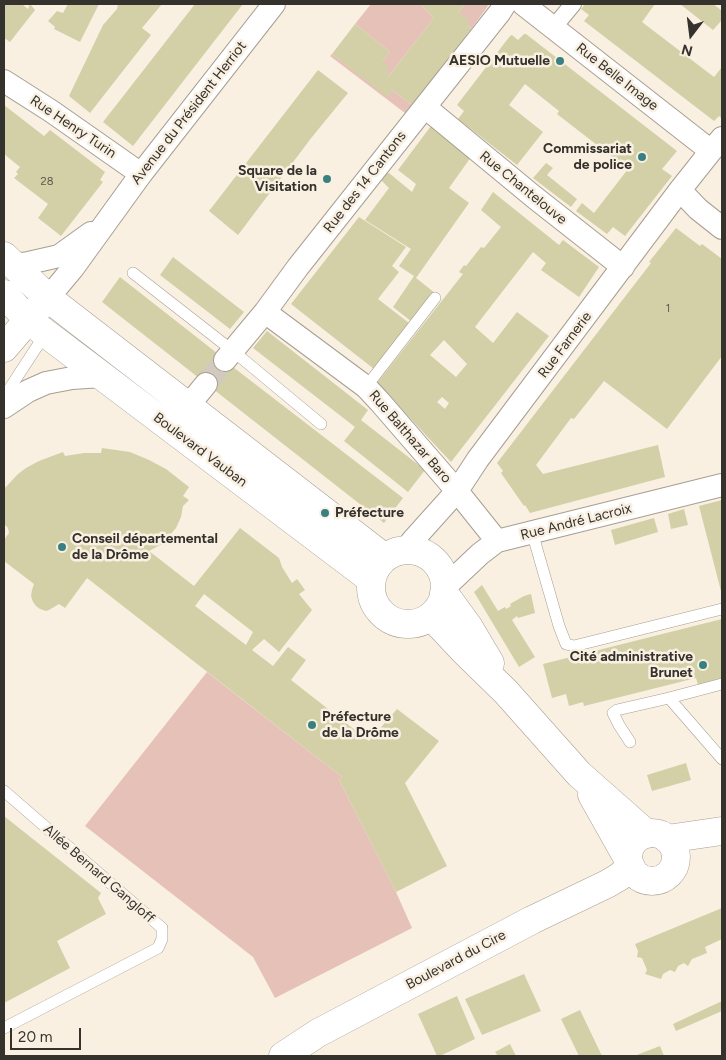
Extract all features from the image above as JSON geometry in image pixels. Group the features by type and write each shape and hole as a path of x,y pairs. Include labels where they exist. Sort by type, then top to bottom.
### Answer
{"main road":[{"name":"Boulevard Vauban","path":"8,259 43,317 102,376 388,563"},
{"name":"Boulevard Vauban","path":"4,294 187,407 388,563"},
{"name":"Avenue du Président Herriot","path":"4,348 43,317"},
{"path":"440,598 421,621 400,622 389,618 381,611 374,602 372,591 388,563 418,551 429,556 438,564 443,575 440,598 464,651 506,692 579,774 663,843 675,864 671,872 658,880 649,881 635,874 579,774"},
{"path":"663,843 722,831"},
{"path":"629,863 630,848 642,836 663,843 722,842"},
{"name":"Boulevard du Cire","path":"283,1056 318,1033 532,920 607,884 618,877 629,863"}],"street":[{"name":"Avenue du Président Herriot","path":"43,317 73,268 104,224 274,4"},
{"name":"Rue des 14 Cantons","path":"229,356 505,4"},
{"name":"Rue Belle Image","path":"523,4 719,144"},
{"path":"554,27 573,4"},
{"name":"Rue Henry Turin","path":"4,81 51,111 141,174"},
{"name":"Rue Chantelouve","path":"425,107 534,198 623,267"},
{"name":"Rue Farnerie","path":"388,563 413,540 457,491 478,459 680,190 719,144"},
{"path":"680,190 698,209 722,228"},
{"name":"Avenue du Président Herriot","path":"8,259 24,264 59,256 104,224"},
{"name":"Rue Balthazar Baro","path":"265,312 366,387 457,491 497,541"},
{"path":"4,408 46,383 72,378 102,376"},
{"path":"187,407 206,384"},
{"name":"Rue André Lacroix","path":"440,598 480,554 497,541 722,485"}],"lane":[{"path":"133,273 229,356 321,424"},
{"path":"366,387 435,298"},
{"path":"4,397 38,345 43,317"},
{"path":"532,532 566,644 574,646 722,610"},
{"path":"630,742 613,713 617,710 722,684"},
{"path":"669,698 722,759"},
{"name":"Allée Bernard Gangloff","path":"4,791 162,928 162,938 158,948 4,1028"}],"shaded area":[{"path":"371,4 420,4 434,18 384,82 373,73 390,52 355,24"},
{"path":"465,4 486,4 488,6 471,29 459,12"},
{"path":"332,54 387,96 392,90 412,105 405,113 330,56"},
{"path":"207,672 342,777 339,780 396,892 412,928 275,998 253,957 85,826"}],"building":[{"path":"4,4 22,4 28,9 30,4 35,10 10,42 4,38"},
{"path":"68,4 99,4 80,42 54,29 55,27 48,21 57,11 63,13"},
{"path":"118,4 162,4 142,28 151,35 90,113 69,96 103,25 117,9"},
{"path":"195,4 243,4 133,146 103,122"},
{"path":"420,4 465,4 459,12 470,21 467,25 471,29 412,105 392,90 387,97 332,54 355,24 390,52 382,62 388,65 388,77 434,18"},
{"path":"585,4 655,4 642,22 714,77 722,67 722,119 719,116 714,121 584,21 589,15 581,9"},
{"path":"680,4 713,4 721,10 722,8 722,20 713,30"},
{"path":"524,34 677,151 662,169 672,176 625,236 613,227 607,234 576,211 582,203 594,213 628,169 557,114 559,111 525,84 509,105 543,132 517,165 458,119 464,111 457,105 510,36 512,35 518,40"},
{"path":"318,70 348,93 312,137 238,235 209,211"},
{"path":"4,105 44,136 50,130 105,172 100,180 103,182 61,236 38,218 48,204 14,178 18,174 16,172 20,167 4,154"},
{"path":"431,126 471,157 449,188 469,203 416,278 435,293 412,322 393,307 414,276 399,266 411,249 365,220 389,188 380,179 381,176 389,173 412,192 416,184 398,170"},
{"path":"546,163 553,168 547,175 577,199 571,207 533,178"},
{"path":"493,192 559,245 563,240 599,267 579,297 541,270 546,263 533,252 475,327 493,343 517,312 549,336 451,462 377,383 463,274 459,272 464,265 466,266 481,247 484,248 501,227 481,210","holes":["444,340 467,364 456,377 430,355","442,397 449,403 445,409 437,402"]},
{"path":"359,217 406,247 392,266 399,272 378,299 409,323 374,369 291,304"},
{"path":"676,228 700,246 702,244 722,259 722,356 667,429 604,381 574,419 571,418 536,465 543,474 658,445 665,477 530,513 501,473 503,471 497,463"},
{"path":"173,257 244,312 230,329 160,275"},
{"path":"120,277 403,498 384,523 102,302"},
{"path":"267,331 368,410 361,420 425,470 408,492 344,441 355,427 253,348"},
{"path":"102,448 130,452 166,469 189,487 183,496 189,500 183,506 176,528 162,544 149,551 194,586 240,528 279,558 292,583 297,579 305,590 299,594 312,610 279,652 264,639 252,650 273,666 288,647 306,660 291,680 369,741 397,709 439,741 405,783 447,866 396,892 339,780 342,777 87,578 65,608 59,604 46,611 36,606 31,596 34,584 4,561 4,540 9,533 8,528 4,524 4,489 26,468 63,452 65,456 101,453","holes":["204,594 253,632 246,645 195,606"]},
{"path":"722,500 722,595 699,506"},
{"path":"684,509 688,525 671,529 668,514"},
{"path":"654,518 658,532 615,545 611,530"},
{"path":"482,585 498,611 505,607 506,609 511,606 510,604 531,594 535,613 518,618 517,616 512,620 535,657 519,667 474,592"},
{"path":"722,619 722,679 698,685 696,678 584,706 583,702 569,706 566,694 552,698 543,664"},
{"path":"686,763 691,780 652,791 647,775"},
{"path":"4,816 101,893 98,898 106,914 57,941 70,968 4,1003"},
{"path":"722,908 722,939 705,947 707,953 692,959 688,966 684,963 678,966 675,972 670,970 663,974 661,979 645,974 647,970 642,958 637,957 638,951 635,944"},
{"path":"524,974 541,1011 482,1035 465,999"},
{"path":"457,996 475,1039 437,1056 418,1014"},
{"path":"722,1001 722,1011 676,1031 673,1024"},
{"path":"580,1010 602,1056 579,1056 561,1019"},
{"path":"510,1044 516,1056 498,1056 495,1052"},
{"path":"660,1046 664,1056 634,1056"}],"tunnel":[{"path":"206,384 225,360"}],"place":[{"name":"AESIO Mutuelle","path":"560,61"},
{"name":"Commissariat de police","path":"642,157"},
{"name":"Square de la Visitation","path":"327,179"},
{"name":"Préfecture","path":"325,513"},
{"name":"Conseil départemental de la Drôme","path":"62,547"},
{"name":"Cité administrative Brunet","path":"703,665"},
{"name":"Préfecture de la Drôme","path":"312,725"}]}
